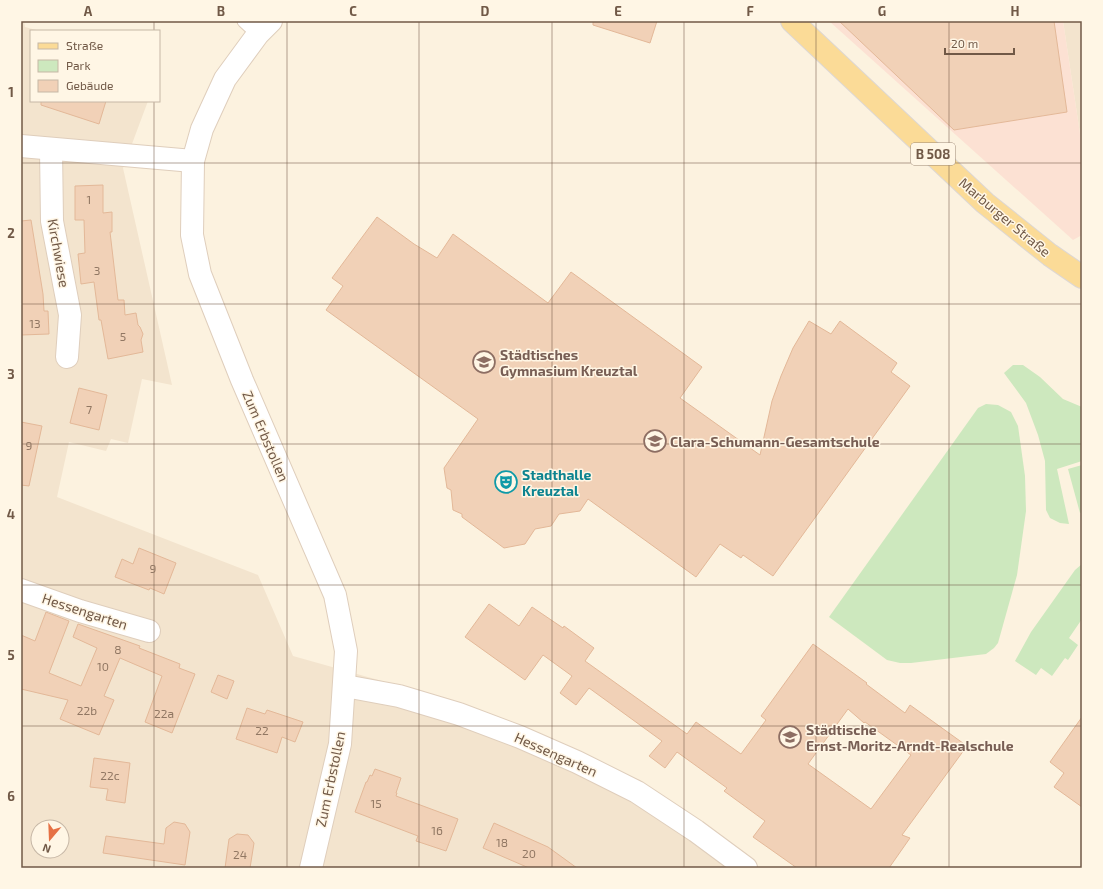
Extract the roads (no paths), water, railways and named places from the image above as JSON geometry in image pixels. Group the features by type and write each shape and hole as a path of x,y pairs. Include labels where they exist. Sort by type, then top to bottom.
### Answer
{"main road":[{"name":"Marburger Straße","path":"792,21 985,203 1050,255 1082,277"}],"street":[{"name":"Zum Erbstollen","path":"258,25 225,79 202,129 193,161 192,234 200,274 242,380 335,595 346,651 345,686 340,744 311,868"},
{"path":"21,146 193,161"},
{"name":"Kirchwiese","path":"51,149 52,221 70,315 67,357"},
{"name":"Hessengarten","path":"21,590 80,611 149,631"},
{"name":"Hessengarten","path":"345,686 399,696 459,714 520,737 578,762 637,792 696,831 746,868"}],"place":[{"name":"Städtisches Gymnasium Kreuztal","path":"484,362"},
{"name":"Clara-Schumann-Gesamtschule","path":"655,441"},
{"name":"Stadthalle Kreuztal","path":"506,482"},
{"name":"Städtische Ernst-Moritz-Arndt-Realschule","path":"790,737"}]}
